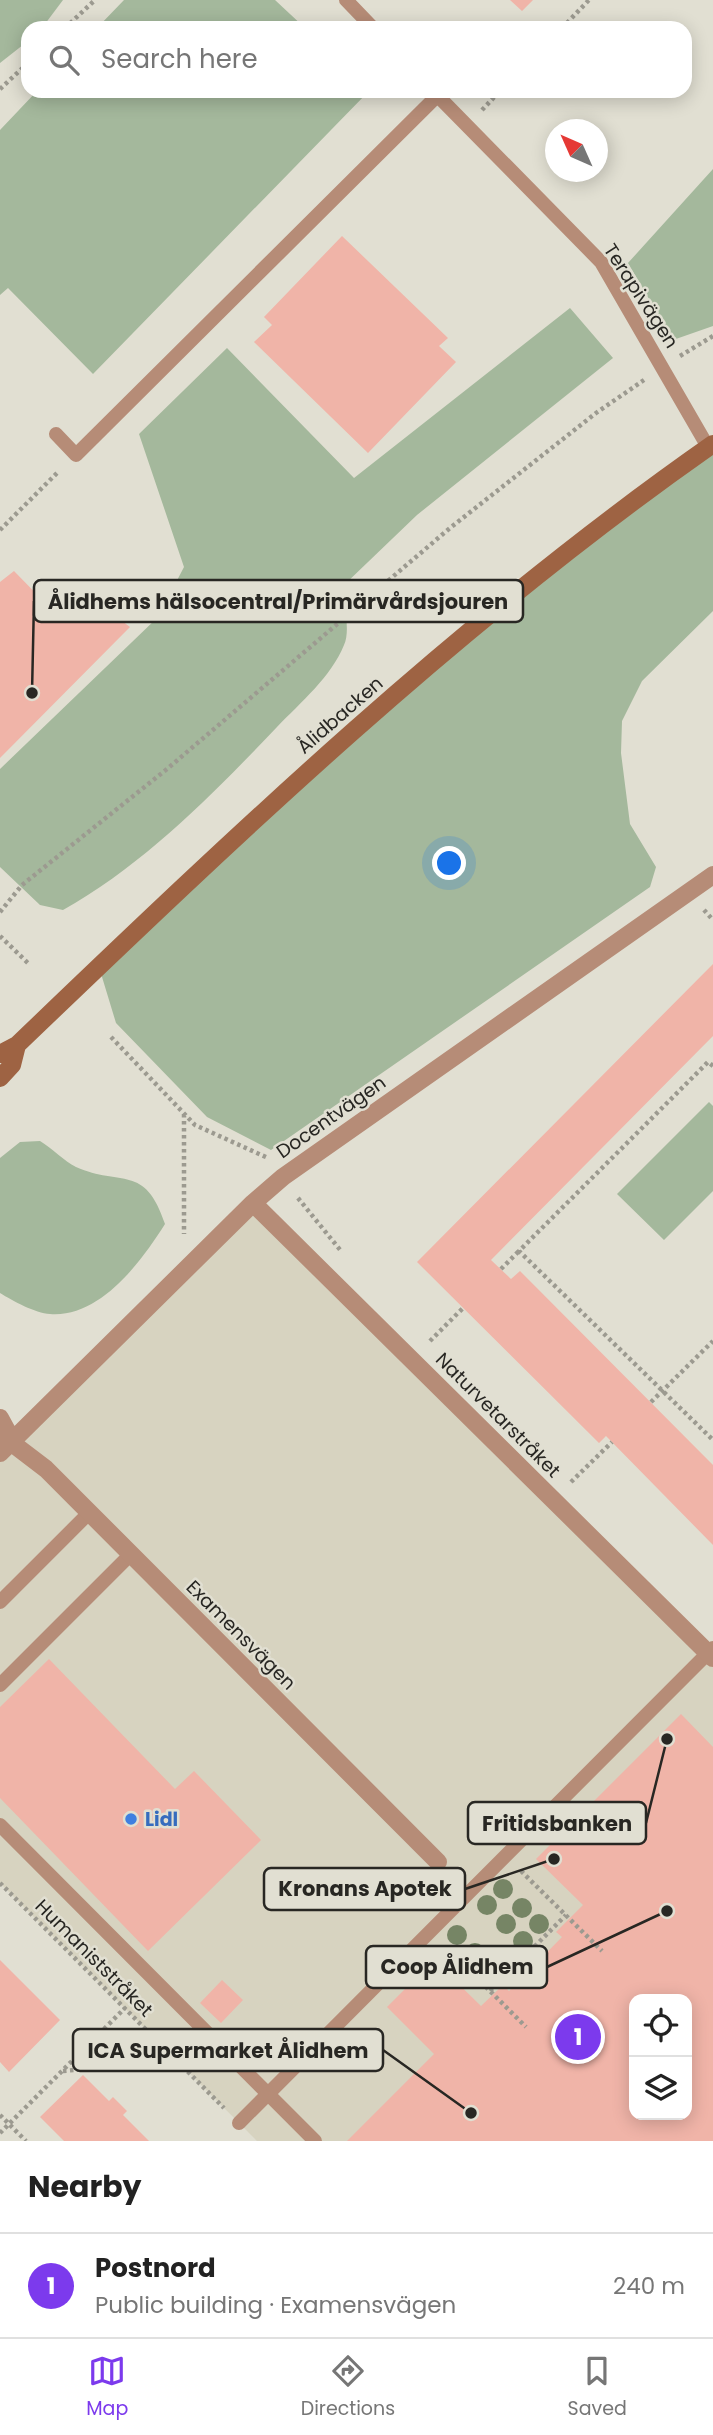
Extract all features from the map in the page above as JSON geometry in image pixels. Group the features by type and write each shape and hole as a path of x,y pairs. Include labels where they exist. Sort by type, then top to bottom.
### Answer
{"main road":[{"name":"Ålidbacken","path":"0,1054 18,1045 179,890 346,736 523,588 711,446"},
{"name":"Ålidbacken","path":"0,1078 12,1065 18,1045"}],"street":[{"name":"Docentvägen","path":"4,1442 283,1177 713,875"},
{"name":"Naturvetarstråket","path":"253,1203 711,1653"},
{"name":"Examensvägen","path":"0,1418 4,1442 89,1513 438,1862"}],"lane":[{"path":"346,0 366,21"},
{"path":"55,434 76,455 430,98"},
{"name":"Terapivägen","path":"440,98 601,262 711,446"},
{"path":"0,1602 89,1513"},
{"path":"0,1685 131,1554"},
{"path":"239,2123 711,1653"},
{"path":"0,1825 315,2141"}],"path":[{"path":"72,21 95,0"},
{"path":"569,21 589,0"},
{"path":"0,89 21,70"},
{"path":"0,912 22,886 167,769 450,528 597,413 713,335"},
{"path":"0,530 76,455"},
{"path":"0,936 30,965"},
{"path":"111,1037 195,1125 271,1159"},
{"path":"501,1269 708,1062 713,1066"},
{"path":"184,1113 184,1270"},
{"path":"519,1251 713,1440"},
{"path":"430,1342 463,1308"},
{"path":"651,1402 713,1341"},
{"path":"571,1482 611,1442"},
{"path":"506,1856 602,1951"},
{"name":"Humaniststråket","path":"0,1884 239,2123"},
{"path":"490,1991 566,1915"},
{"path":"430,1931 526,2028"},
{"path":"0,2133 125,2008"},
{"path":"62,2071 177,2061"},
{"path":"0,2115 26,2141"}],"shaded area":[{"path":"253,1203 713,1655 713,2141 257,2141 0,1883 0,1455"}],"green space":[{"path":"0,0 63,0 47,21 21,21 21,46 0,63"},
{"path":"124,0 275,0 298,21 104,21"},
{"path":"30,98 362,98 93,374 8,288 0,295 0,130"},
{"path":"713,169 713,326 673,340 628,263"},
{"path":"570,308 613,358 417,515 343,586 346,639 331,668 305,699 203,802 150,850 93,892 63,910 40,905 0,867 0,769 158,617 184,567 139,434 227,348 354,478"},
{"path":"713,444 713,611 642,681 622,721 621,753 630,824 656,867 650,887 271,1150 207,1117 116,1023 99,967 346,736"},
{"path":"709,1102 713,1106 713,1191 664,1240 617,1194"},
{"path":"40,1141 76,1167 140,1184 149,1192 165,1224 144,1255 117,1285 86,1307 68,1313 50,1314 38,1311 0,1293 0,1158 20,1142"}],"building":[{"path":"510,0 533,0 522,11"},
{"path":"342,236 448,338 439,346 456,362 368,453 254,342 272,325 264,317"},
{"path":"14,571 57,615 78,593 89,604 110,583 128,601 114,615 130,627 0,758 0,582"},
{"path":"713,964 713,1036 491,1260 511,1279 520,1271 713,1465 713,1545 606,1436 599,1443 417,1262"},
{"name":"Lidl","path":"49,1659 175,1789 194,1771 261,1840 148,1951 0,1798 0,1707"},
{"path":"681,1714 713,1747 713,2141 347,2141 434,2054 387,2007 434,1960 481,2006 503,1985 509,1991 562,1937 556,1932 583,1905 536,1859"},
{"path":"0,1960 60,2020 9,2072 0,2062"},
{"path":"222,1980 243,2000 221,2023 200,2003"},
{"path":"83,2075 109,2101 113,2097 127,2111 123,2115 149,2141 64,2141 40,2117"}],"place":[{"name":"Ålidhems hälsocentral/Primärvårdsjouren","path":"32,693"},
{"name":"Fritidsbanken","path":"667,1739"},
{"name":"Lidl","path":"131,1819"},
{"name":"Kronans Apotek","path":"554,1859"},
{"name":"Coop Ålidhem","path":"667,1911"},
{"name":"Postnord","path":"578,2037"},
{"name":"ICA Supermarket Ålidhem","path":"471,2113"}]}
